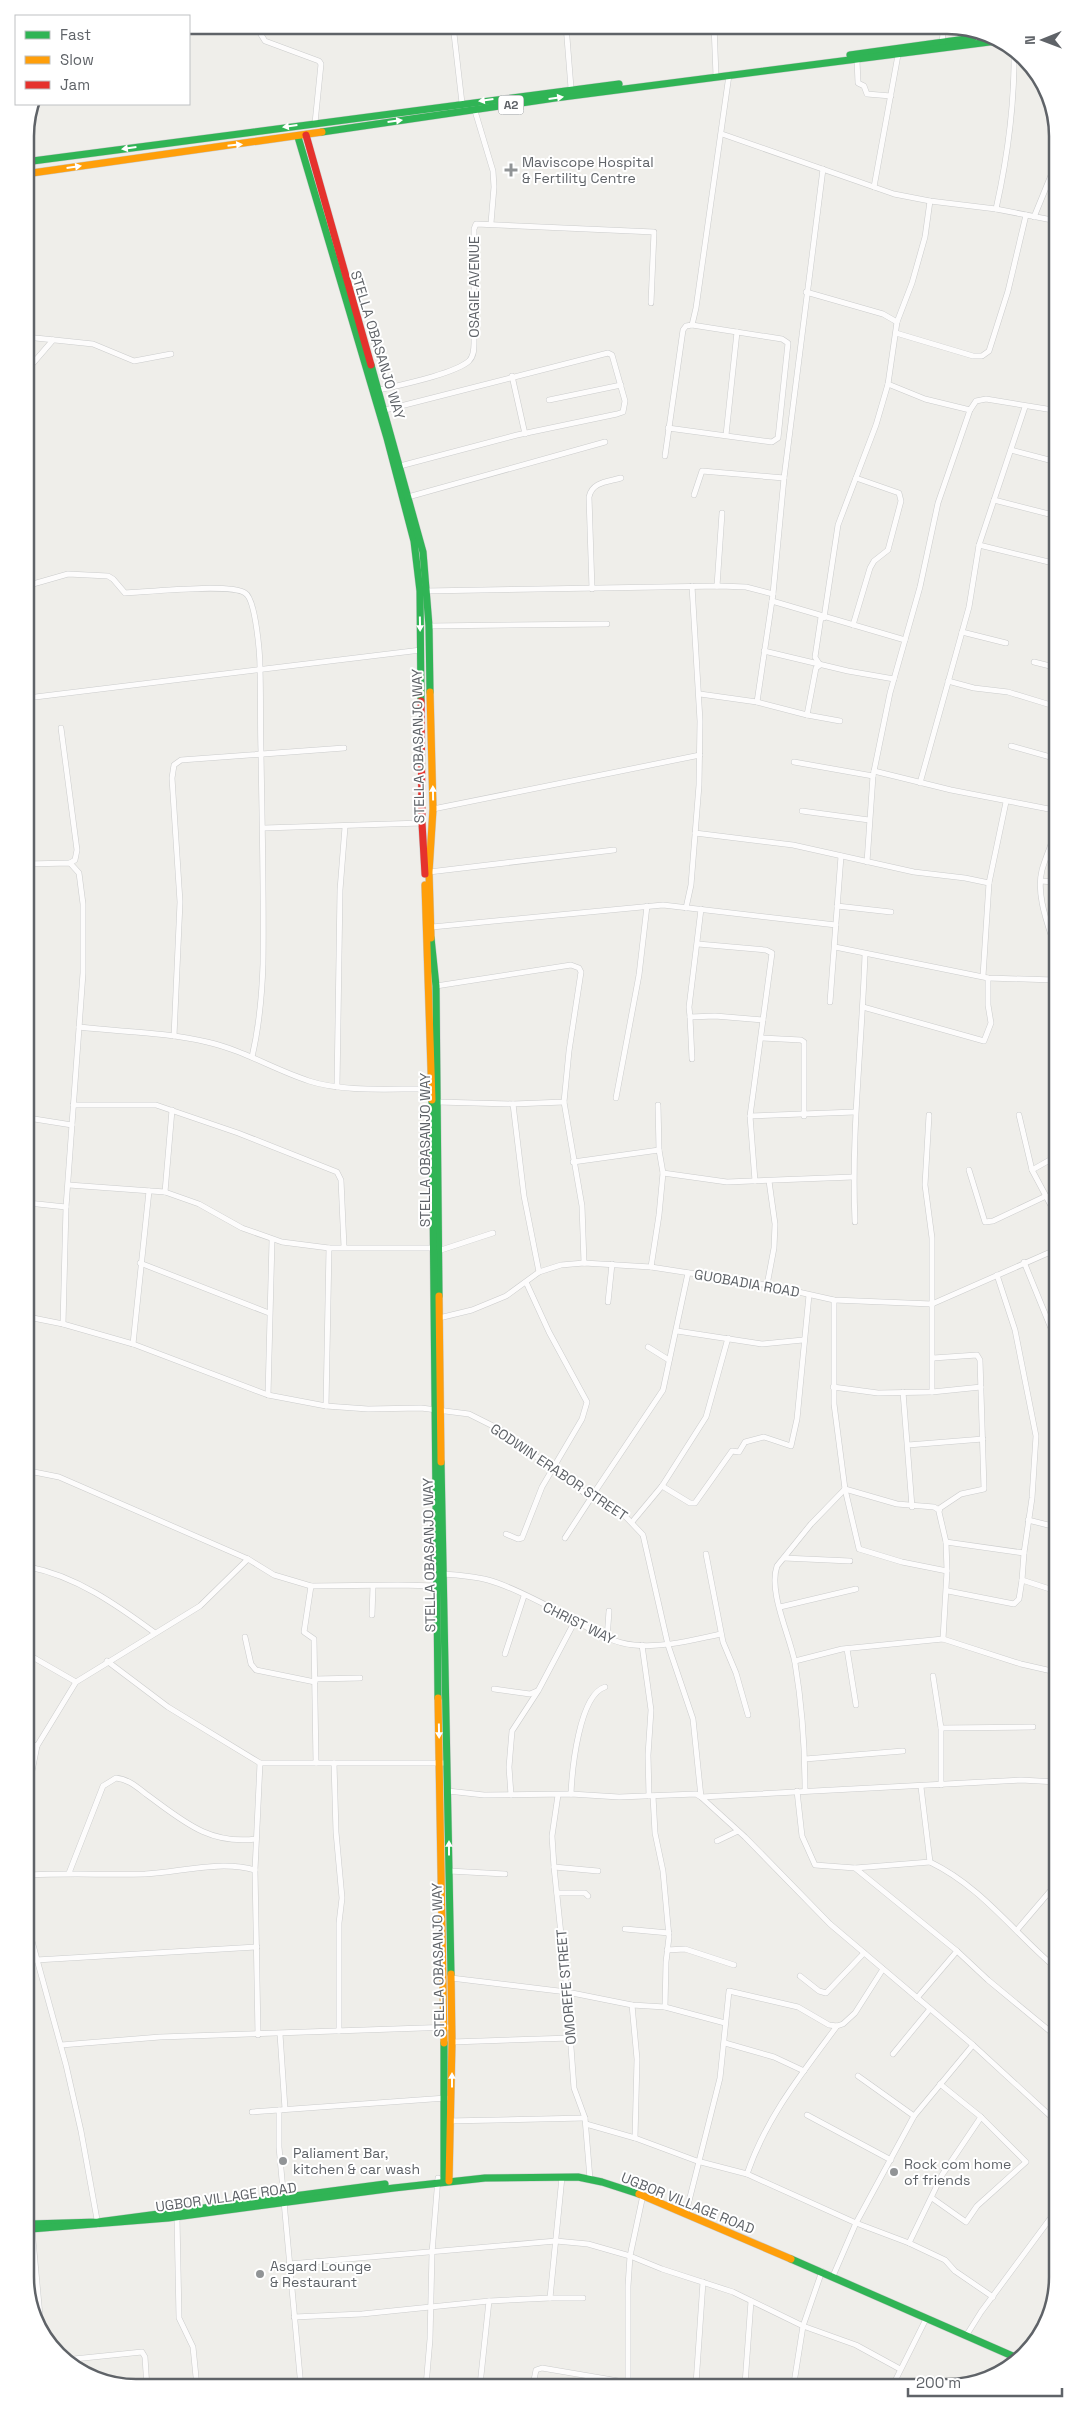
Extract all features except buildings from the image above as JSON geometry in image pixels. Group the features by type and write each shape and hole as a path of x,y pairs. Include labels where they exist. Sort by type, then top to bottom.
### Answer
{"main road":[{"name":"A2","path":"34,173 165,153 306,136 378,123 976,38"},
{"name":"A2","path":"34,161 571,88 729,75 989,42"},
{"name":"STELLA OBASANJO WAY","path":"306,136 365,347 380,390 423,552 423,591 429,626 433,809 429,872 432,926 429,943 436,986 435,1089 438,1102 436,1249 439,1318 436,1332 442,1574 439,1586 443,1763 448,1791 451,1978 448,2027 452,2042 444,2180"},
{"path":"298,137 387,438 414,541 423,591 421,650 422,823 435,1089 436,1332"},
{"path":"438,1410 439,1586"},
{"path":"443,1763 448,2098"},
{"name":"UGBOR VILLAGE ROAD","path":"98,2224 444,2180 488,2177 590,2179 643,2195 686,2213 1012,2356"},
{"name":"UGBOR VILLAGE ROAD","path":"34,2228 176,2218 284,2199"}],"street":[{"path":"261,34 265,41 319,61 321,64 315,123"},
{"path":"454,34 462,103"},
{"path":"567,34 571,88"},
{"path":"714,34 716,75"},
{"path":"942,42 943,34"},
{"path":"874,187 898,55"},
{"path":"996,209 1006,162 1014,86 1014,58"},
{"path":"857,60 858,83 864,86 867,94 891,96"},
{"path":"692,326 722,134 729,75"},
{"path":"475,110 493,171 494,187 491,223 538,228 654,232 651,303"},
{"path":"722,134 874,187 930,201 996,209 1049,220"},
{"path":"757,702 773,594 784,478 823,169"},
{"path":"1034,217 1049,181"},
{"path":"820,665 815,657 838,525 888,384 897,322 912,283 924,237 930,201"},
{"path":"896,333 973,356 982,356 989,351 1008,291 1026,215"},
{"name":"OSAGIE AVENUE","path":"380,390 453,369 469,361 472,357 474,343 474,229 476,224 491,223"},
{"path":"806,292 884,314 897,322"},
{"path":"665,456 668,428 683,330 686,326 782,339 788,343 778,438 772,442 668,428"},
{"path":"726,435 737,332"},
{"path":"34,338 93,344 122,358 134,361 171,354"},
{"path":"34,362 53,340"},
{"path":"385,410 512,376 609,353 612,355 621,385 625,401 623,412 525,434 400,466"},
{"path":"512,376 525,434"},
{"path":"888,384 925,399 970,410"},
{"path":"549,400 621,385"},
{"path":"867,862 874,774 894,679 920,587 938,503 970,410 976,402 986,399 1049,410"},
{"path":"920,782 969,607 979,545 1026,407"},
{"path":"408,496 605,442"},
{"path":"1011,450 1049,459"},
{"path":"694,495 700,473 706,470 784,478"},
{"path":"592,589 588,497 590,489 594,485 621,478"},
{"path":"852,625 870,568 874,561 888,550 901,501 899,493 856,478"},
{"path":"994,500 1049,514"},
{"path":"716,586 722,513"},
{"path":"979,545 1049,562"},
{"path":"34,584 68,574 108,576 125,593 200,588 238,590 247,593 255,616 260,669 264,828 263,965 256,1038 252,1058"},
{"path":"686,908 695,833 700,755 700,694 692,586"},
{"path":"423,591 716,586 746,587 773,594"},
{"path":"772,601 905,640"},
{"path":"429,626 607,624"},
{"path":"962,632 1006,643"},
{"path":"34,697 421,650"},
{"path":"764,651 820,665 894,679"},
{"path":"1034,662 1049,666"},
{"path":"807,715 816,668 820,665"},
{"path":"948,681 974,688 1008,692 1049,704"},
{"path":"700,694 757,702 807,715 840,721"},
{"path":"34,864 70,863 75,860 77,850 61,728"},
{"path":"1011,746 1049,757"},
{"path":"174,1036 180,902 171,771 174,764 181,760 344,748"},
{"path":"433,809 700,755"},
{"path":"794,762 920,782 1006,802 1049,809"},
{"path":"864,1007 984,1040 991,1023 985,977 988,883 1006,802"},
{"path":"802,811 869,820"},
{"path":"264,828 345,827 422,823"},
{"path":"337,1087 340,890 345,827"},
{"path":"695,833 793,845 914,872 965,878 988,883"},
{"path":"429,872 614,850"},
{"path":"1049,851 1041,881 1043,906 1049,925"},
{"path":"830,1002 841,856"},
{"path":"63,1324 66,1207 83,973 84,904 79,873 70,863"},
{"path":"1041,881 1049,882"},
{"path":"616,1098 639,975 647,906"},
{"path":"432,926 647,906 701,909 836,924"},
{"path":"837,906 891,912"},
{"path":"692,1059 689,1007 701,909"},
{"path":"698,944 766,950 772,953 750,1116 755,1181"},
{"path":"834,947 985,977 1049,980"},
{"path":"855,1222 853,1177 855,1112 864,1007 865,954"},
{"path":"436,986 571,965 579,968 581,972 569,1051 564,1102 582,1206 584,1263"},
{"path":"690,1018 715,1016 763,1020"},
{"path":"78,1028 174,1036 207,1042 310,1082 337,1087 435,1089"},
{"path":"762,1038 801,1040 804,1042 804,1116"},
{"path":"438,1102 513,1104 564,1102"},
{"path":"513,1104 524,1196 539,1272"},
{"path":"73,1105 156,1105 238,1133 336,1172 341,1180 344,1247"},
{"path":"650,1267 660,1215 663,1173 659,1150 658,1106"},
{"path":"165,1192 172,1110"},
{"path":"750,1116 804,1116 855,1112"},
{"path":"929,1115 926,1185 932,1238 932,1392"},
{"path":"1019,1115 1032,1170 1049,1202"},
{"path":"34,1119 72,1125"},
{"path":"574,1162 659,1150"},
{"path":"1032,1170 1049,1160"},
{"path":"969,1170 985,1222 992,1221 1046,1196"},
{"path":"663,1173 727,1182 853,1177"},
{"path":"767,1285 774,1248 775,1224 769,1181"},
{"path":"69,1185 111,1190 165,1192 199,1204 242,1228 272,1240 329,1248 436,1249 493,1233"},
{"path":"133,1344 149,1191"},
{"path":"34,1204 66,1207"},
{"path":"268,1395 272,1240"},
{"path":"326,1406 329,1248"},
{"name":"GUOBADIA ROAD","path":"439,1318 472,1310 498,1299 539,1272 561,1265 584,1263 650,1267 767,1285 834,1300 932,1304 1049,1252"},
{"path":"1024,1262 1049,1323"},
{"path":"140,1263 269,1313"},
{"path":"608,1302 612,1264"},
{"path":"565,1538 663,1390 688,1273"},
{"path":"948,1591 1014,1604 1019,1599 1022,1580 1032,1498 1036,1436 1015,1330 997,1275"},
{"path":"506,1534 518,1539 522,1538 551,1468 582,1419 587,1402 549,1332 526,1282"},
{"path":"662,1486 690,1503 696,1503 723,1462 732,1451 739,1452 745,1442 764,1437 791,1446 797,1419 803,1340 809,1294"},
{"path":"834,1300 833,1387 845,1489 859,1549 902,1562 947,1571"},
{"name":"GODWIN ERABOR STREET","path":"34,1318 63,1324 133,1344 268,1395 326,1406 438,1410 469,1414 503,1431 592,1497 632,1522 643,1535 668,1645 693,1719 701,1797"},
{"path":"677,1331 762,1344 803,1340"},
{"path":"632,1522 662,1486 706,1417 728,1338"},
{"path":"648,1347 669,1360"},
{"path":"933,1358 978,1356 980,1360 984,1490 961,1494 939,1510"},
{"path":"833,1387 878,1393 932,1392 981,1388"},
{"path":"903,1392 912,1507"},
{"path":"908,1445 983,1439"},
{"path":"34,1472 59,1477 248,1559 274,1575 311,1586 439,1586"},
{"path":"845,1489 912,1507 934,1507 939,1510 946,1542 948,1591 944,1639"},
{"path":"805,1790 805,1759 795,1661 780,1607 774,1574 811,1524 845,1489"},
{"path":"1028,1520 1049,1525"},
{"path":"946,1542 1024,1554"},
{"path":"706,1554 721,1634 736,1673 748,1715"},
{"path":"784,1558 850,1561"},
{"path":"34,1761 37,1746 76,1682 107,1661 200,1606 248,1559"},
{"path":"34,1569 47,1571 92,1591 121,1608 155,1633"},
{"name":"CHRIST WAY","path":"442,1574 490,1580 607,1638 642,1645 668,1645 721,1634"},
{"path":"1022,1580 1049,1589"},
{"path":"311,1586 304,1632 314,1639 316,1763"},
{"path":"372,1615 374,1586"},
{"path":"780,1607 856,1589"},
{"path":"505,1654 524,1596"},
{"path":"607,1638 609,1610"},
{"path":"511,1795 509,1767 512,1731 538,1691 575,1621"},
{"path":"245,1637 251,1664 256,1670 315,1681 360,1678"},
{"path":"795,1661 847,1649 944,1639 1021,1664 1049,1670"},
{"path":"642,1645 651,1710 648,1756 651,1796 655,1833 663,1872 669,1933 665,2007"},
{"path":"847,1649 856,1705"},
{"path":"34,1658 76,1682"},
{"path":"107,1661 168,1707 260,1763 443,1763"},
{"path":"933,1676 941,1728 941,1785"},
{"path":"571,1794 575,1754 586,1712 592,1696 598,1689 605,1687"},
{"path":"494,1688 530,1694 538,1691"},
{"path":"941,1728 1033,1727"},
{"path":"805,1759 903,1751"},
{"path":"258,2035 255,1870 260,1763"},
{"path":"334,1763 336,1832 342,1898 339,1922 339,2031"},
{"path":"69,1873 103,1786 116,1778 128,1781 188,1824 208,1835 228,1839 256,1839"},
{"path":"701,1797 805,1790 921,1787 1021,1780 1049,1782"},
{"path":"921,1787 930,1862"},
{"path":"448,1791 511,1795 571,1794 618,1797 696,1794 738,1830 802,1898 973,2045 1049,2115"},
{"path":"797,1791 802,1836 815,1866 855,1868 930,1862 946,1870 978,1892 1017,1930 1030,1946 1049,1962"},
{"name":"OMOREFE STREET","path":"558,1795 552,1836 554,1868 568,1992 574,2088 585,2121 590,2179"},
{"path":"717,1841 738,1830"},
{"path":"34,1875 69,1873 145,1874 239,1866 255,1870"},
{"path":"554,1868 598,1871"},
{"path":"855,1868 957,1951 988,1980 1049,2030"},
{"path":"449,1871 505,1874"},
{"path":"557,1892 584,1893 588,1896"},
{"path":"1017,1930 1049,1893"},
{"path":"625,1929 669,1933"},
{"path":"36,1960 257,1948"},
{"path":"667,1950 684,1949 734,1965"},
{"path":"34,1951 61,2045 81,2131 98,2224"},
{"path":"917,1998 957,1951"},
{"path":"800,1976 819,1991 826,1993 864,1953"},
{"path":"686,2213 720,2078 725,2043 727,1993 731,1990 798,2007 829,2025 837,2026 843,2024 854,2013 883,1969"},
{"path":"451,1978 568,1992 632,2005 665,2007 674,2011 725,2023"},
{"path":"632,2005 637,2059 635,2138"},
{"path":"893,2054 930,2009"},
{"path":"747,2174 757,2148 778,2108 837,2026"},
{"path":"61,2045 160,2037 448,2027"},
{"path":"280,2034 284,2199 300,2379"},
{"path":"452,2042 572,2038"},
{"path":"725,2043 774,2057 804,2071"},
{"path":"833,2276 856,2223 914,2116 973,2045"},
{"path":"858,2076 914,2116"},
{"path":"932,2198 966,2222 977,2206 1026,2162 981,2117 940,2084"},
{"path":"252,2112 448,2098"},
{"path":"807,2115 891,2160"},
{"path":"909,2243 942,2175 981,2117"},
{"path":"448,2121 585,2121 698,2161 747,2174 856,2223 909,2243 945,2260 955,2271 993,2297"},
{"path":"550,2298 562,2177"},
{"path":"427,2379 430,2339 432,2253 444,2180"},
{"path":"628,2379 628,2286 630,2256 643,2195"},
{"path":"176,2218 179,2318 193,2347 196,2379"},
{"path":"966,2336 1049,2220"},
{"path":"289,2264 556,2241 600,2246 733,2292 803,2326 856,2345 900,2369"},
{"path":"34,2258 39,2308"},
{"path":"795,2379 803,2326 822,2271"},
{"path":"696,2379 704,2282"},
{"path":"294,2317 362,2314 489,2301 582,2298"},
{"path":"481,2379 489,2301"},
{"path":"745,2379 751,2301"},
{"path":"896,2379 926,2319"},
{"path":"74,2359 142,2352 145,2357 146,2379"},
{"path":"534,2379 536,2370 542,2368 605,2379"}],"traffic: fast":[{"path":"850,55 973,38"},
{"path":"322,132 555,98 989,42"},
{"path":"34,161 619,84"},
{"path":"298,137 387,438 414,541 420,591 421,701"},
{"path":"371,365 423,552 429,626 430,692"},
{"path":"431,938 436,986 439,1296"},
{"path":"432,1100 438,1698"},
{"path":"441,1462 451,1974"},
{"path":"444,2043 444,2182"},
{"path":"34,2229 168,2218 485,2178 578,2177 602,2182 639,2194"},
{"path":"34,2224 98,2222 385,2184"},
{"path":"791,2259 1012,2356"}],"traffic: slow":[{"path":"34,173 322,132"},
{"path":"430,692 433,809 429,872 431,938"},
{"path":"425,885 432,1100"},
{"path":"439,1296 441,1462"},
{"path":"438,1698 444,2043"},
{"path":"449,2181 452,2042 451,1974"},
{"path":"639,2194 791,2259"}],"traffic: jam":[{"path":"306,135 371,365"},
{"path":"421,701 422,823 425,874"}],"place":[{"name":"Maviscope Hospital & Fertility Centre","path":"511,170"},
{"name":"Paliament Bar, kitchen & car wash","path":"283,2161"},
{"name":"Rock com home of friends","path":"894,2172"},
{"name":"Asgard Lounge & Restaurant","path":"260,2274"}]}
